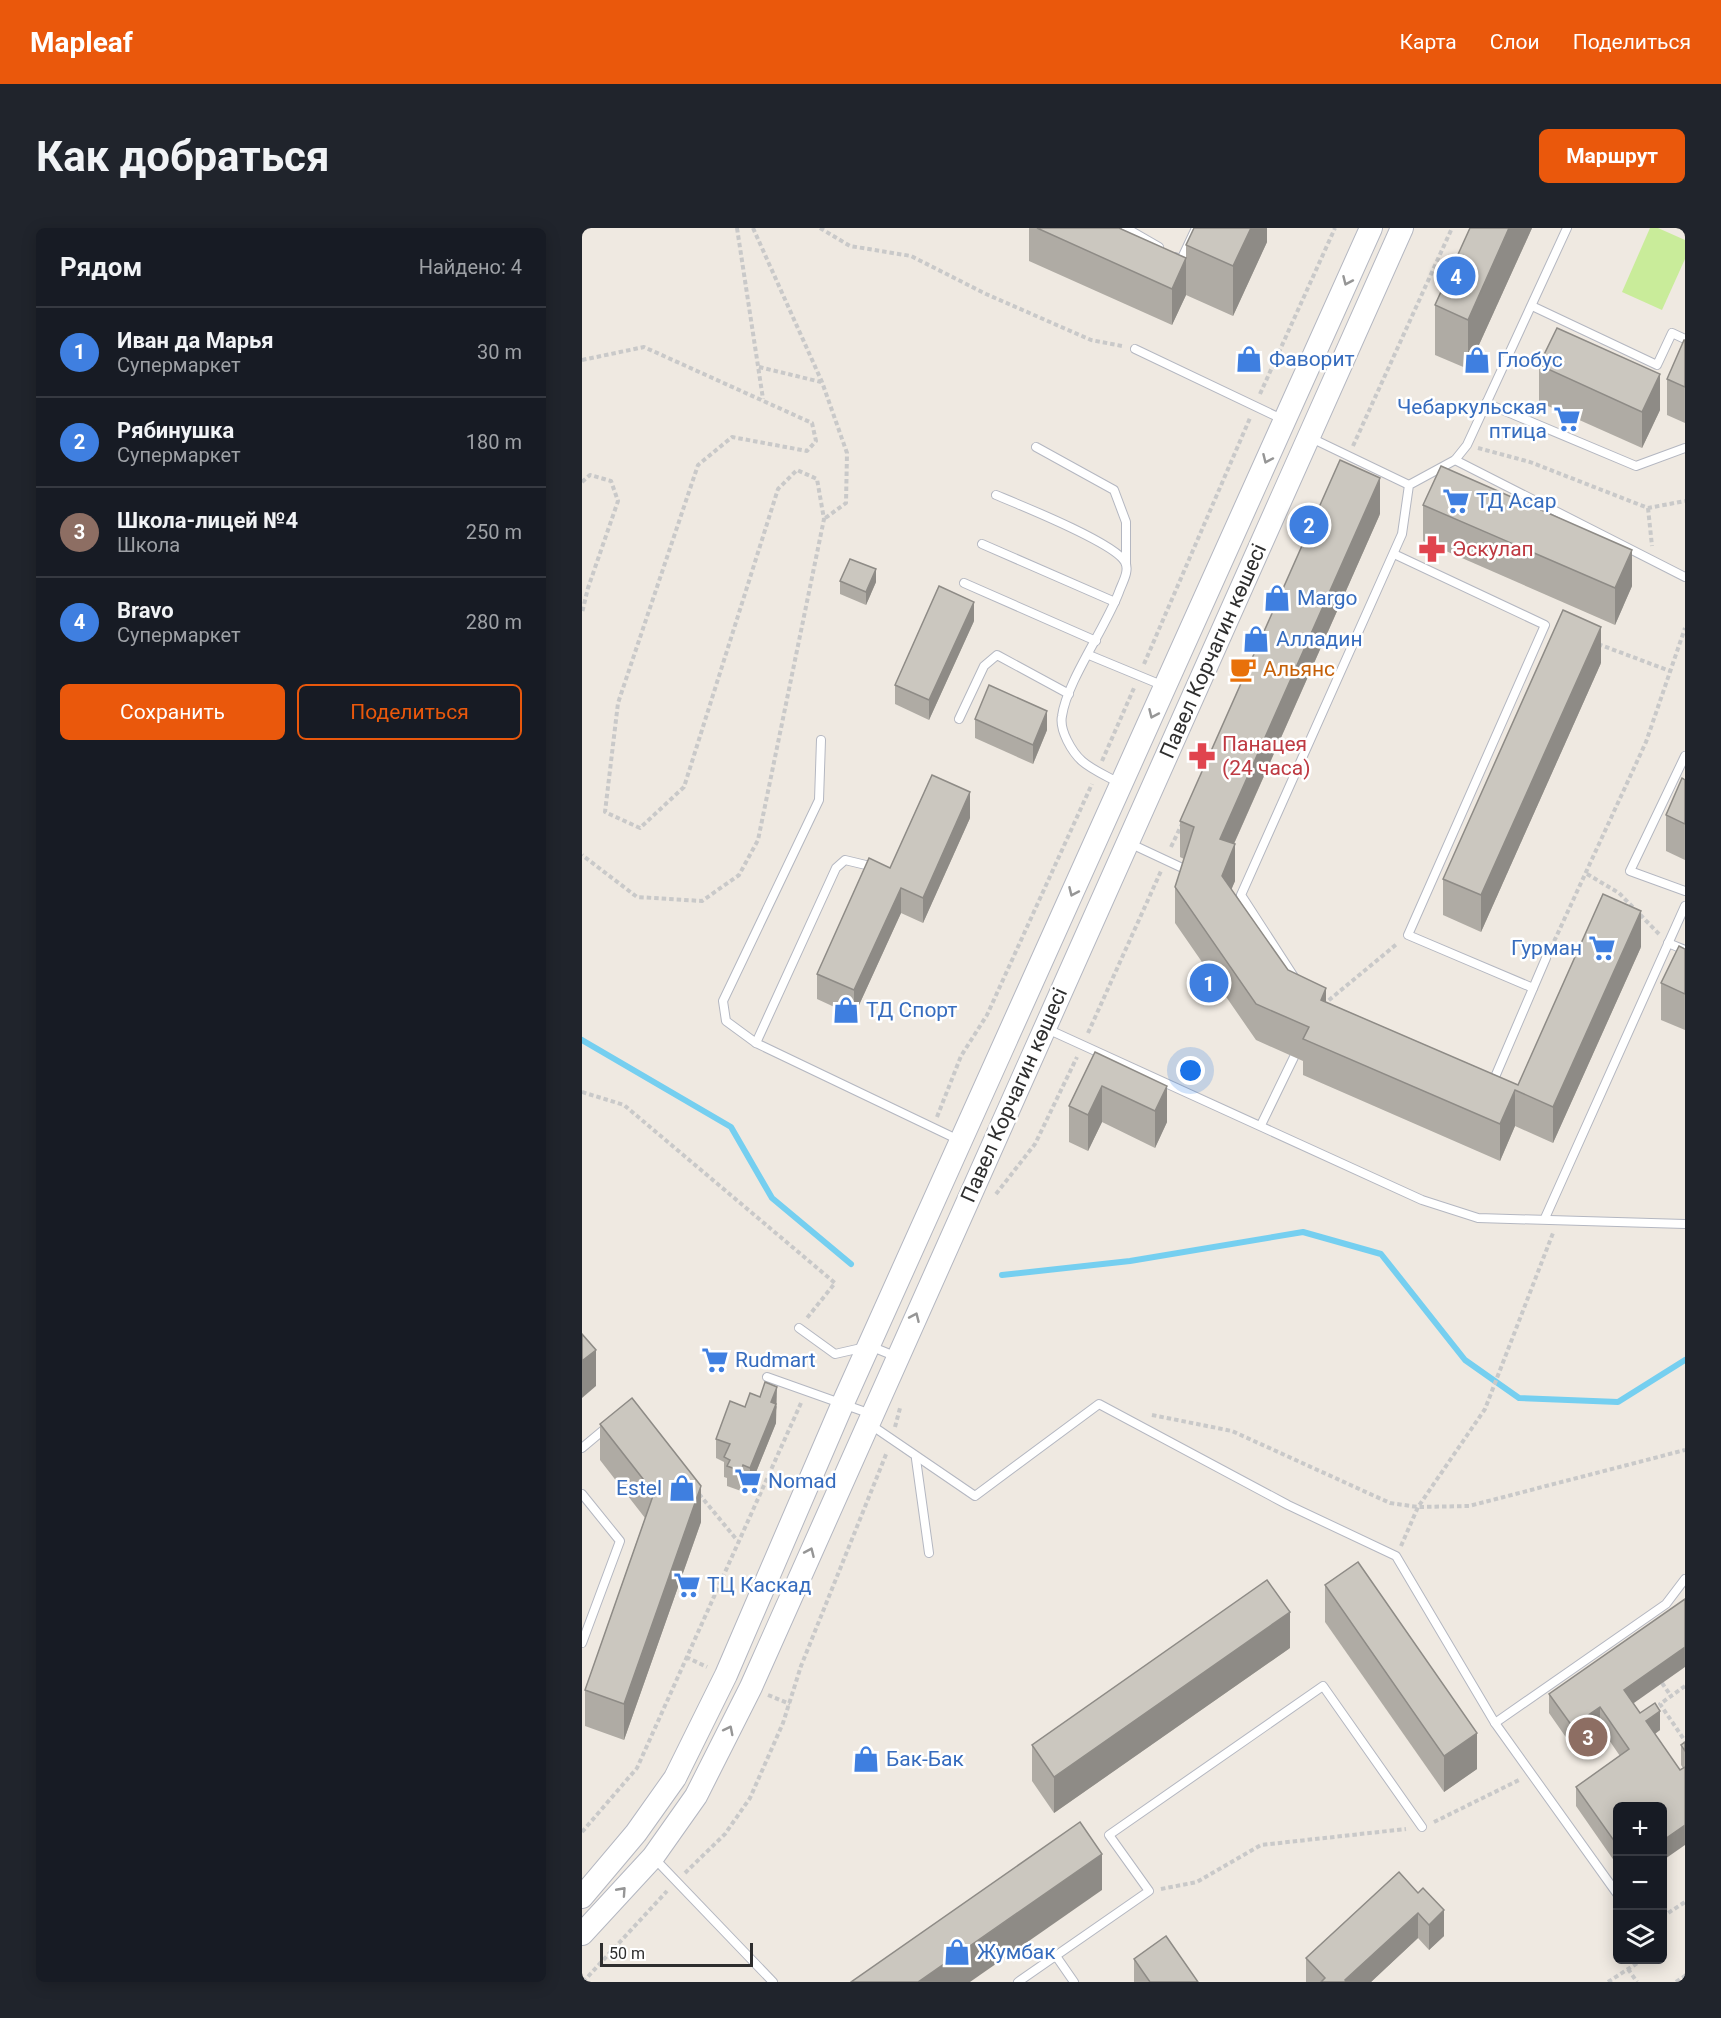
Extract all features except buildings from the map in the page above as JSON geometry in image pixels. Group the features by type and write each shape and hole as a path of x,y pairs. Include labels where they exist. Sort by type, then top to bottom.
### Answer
{"street":[{"path":"1369,229 1399,234"},
{"name":"Павел Корчагин көшесі","path":"582,1897 636,1833 675,1778 726,1675 843,1403 1369,229"},
{"name":"Павел Корчагин көшесі","path":"582,1934 653,1857 696,1796 751,1687 1399,234"},
{"path":"1186,640 1212,652"},
{"path":"582,1897 601,1914"}],"lane":[{"path":"1126,228 1181,260 1196,228"},
{"path":"1409,485 1455,460 1467,445 1567,228"},
{"path":"1532,306 1657,364 1672,333 1685,339"},
{"path":"1135,349 1285,420"},
{"path":"1486,403 1636,466 1685,448"},
{"path":"1308,436 1409,485"},
{"path":"1036,447 1114,490 1126,522 1126,573 1115,602 1069,694 1061,718 1070,745 1082,761 1122,784"},
{"path":"1455,460 1685,577"},
{"path":"1241,894 1394,554 1402,534 1409,485"},
{"path":"996,495 1078,532 1118,553 1126,563"},
{"path":"982,544 1115,602"},
{"path":"1394,554 1545,625 1408,935 1533,988"},
{"path":"964,583 1096,641"},
{"path":"959,719 984,666 997,655 1069,694"},
{"path":"1089,655 1165,687"},
{"path":"821,740 819,800 723,1001 726,1021 756,1043 961,1141"},
{"path":"1685,756 1630,871 1685,891"},
{"path":"1127,842 1191,872"},
{"path":"756,1043 836,868 845,860 870,866"},
{"path":"1231,890 1241,894 1316,1011"},
{"path":"1545,1218 1685,906"},
{"path":"1668,943 1685,950"},
{"path":"1480,1081 1491,1086 1546,958"},
{"path":"1044,1028 1262,1125 1422,1200 1478,1218 1558,1218 1685,1224"},
{"path":"1262,1125 1294,1057"},
{"path":"799,1328 835,1354 870,1346 897,1357"},
{"path":"767,1377 843,1403 870,1419 916,1459 975,1496 1099,1404 1288,1505 1396,1556 1495,1723 1613,1889"},
{"path":"582,1449 618,1418"},
{"path":"916,1459 929,1553"},
{"path":"582,1494 620,1541 582,1642"},
{"path":"1495,1723 1666,1604 1685,1579"},
{"path":"1018,1982 1149,1891 1109,1834 1323,1686 1422,1827"},
{"path":"653,1857 772,1982"},
{"path":"1056,1956 1074,1982"}],"path":[{"path":"736,228 763,400"},
{"path":"753,228 822,382 847,453 846,503 824,519"},
{"path":"820,228 850,246 911,256 986,294 1091,340 1135,349"},
{"path":"1349,455 1452,228"},
{"path":"582,360 644,347 812,423 816,441 807,451 732,437 698,465 618,704 605,813 640,828 684,786 778,489 797,470 817,479 824,519 758,840 739,875 702,901 637,897 582,855"},
{"path":"759,367 822,382"},
{"path":"1467,445 1530,462 1648,508 1685,501"},
{"path":"582,482 590,475 611,481 618,501 588,588 582,613"},
{"path":"1648,508 1653,561"},
{"path":"1546,958 1587,874 1646,741 1685,628"},
{"path":"1587,640 1670,671"},
{"path":"994,1196 1035,1144 1083,1045 1185,817"},
{"path":"1587,874 1619,893 1668,943"},
{"path":"1316,1011 1408,935"},
{"path":"582,1092 624,1105 835,1282 799,1328"},
{"path":"1396,1556 1419,1507 1485,1409 1508,1355 1558,1218"},
{"path":"582,1832 637,1768 737,1540 807,1390"},
{"path":"583,1982 676,1881 725,1834 750,1798 783,1723 801,1666 892,1439 903,1399"},
{"path":"1143,1413 1232,1431 1390,1503 1419,1507 1469,1506 1685,1450"},
{"path":"696,1491 737,1540"},
{"path":"1662,1683 1671,1696"},
{"path":"1685,1686 1660,1704 1685,1740"},
{"path":"1149,1891 1197,1882 1261,1845 1422,1827 1531,1773"},
{"path":"1667,1914 1685,1902"},
{"path":"1608,1982 1635,1964"},
{"path":"1628,1969 1637,1982"},
{"path":"1676,1982 1685,1976"}],"green space":[{"path":"1650,228 1658,228 1685,240 1685,259 1662,310 1622,292"}],"waterway":[{"path":"582,1040 731,1127 772,1198 851,1264"},
{"path":"1002,1275 1130,1261 1303,1232 1381,1254 1465,1360 1519,1398 1618,1402 1685,1360"}],"place":[{"name":"Bravo","path":"1456,276"},
{"name":"Фаворит","path":"1249,359"},
{"name":"Глобус","path":"1477,360"},
{"name":"Чебаркульская птица","path":"1567,419"},
{"name":"ТД Асар","path":"1456,501"},
{"name":"Рябинушка","path":"1309,525"},
{"name":"Эскулап","path":"1432,549"},
{"name":"Margo","path":"1277,598"},
{"name":"Алладин","path":"1256,639"},
{"name":"Альянс","path":"1243,669"},
{"name":"Панацея (24 часа)","path":"1202,756"},
{"name":"Гурман","path":"1602,948"},
{"name":"Иван да Марья","path":"1209,983"},
{"name":"ТД Спорт","path":"846,1010"},
{"name":"Rudmart","path":"715,1360"},
{"name":"Nomad","path":"748,1481"},
{"name":"Estel","path":"682,1488"},
{"name":"ТЦ Каскад","path":"687,1585"},
{"name":"Школа-лицей №4","path":"1588,1737"},
{"name":"Бак-Бак","path":"866,1759"},
{"name":"Жумбак","path":"957,1952"}]}
